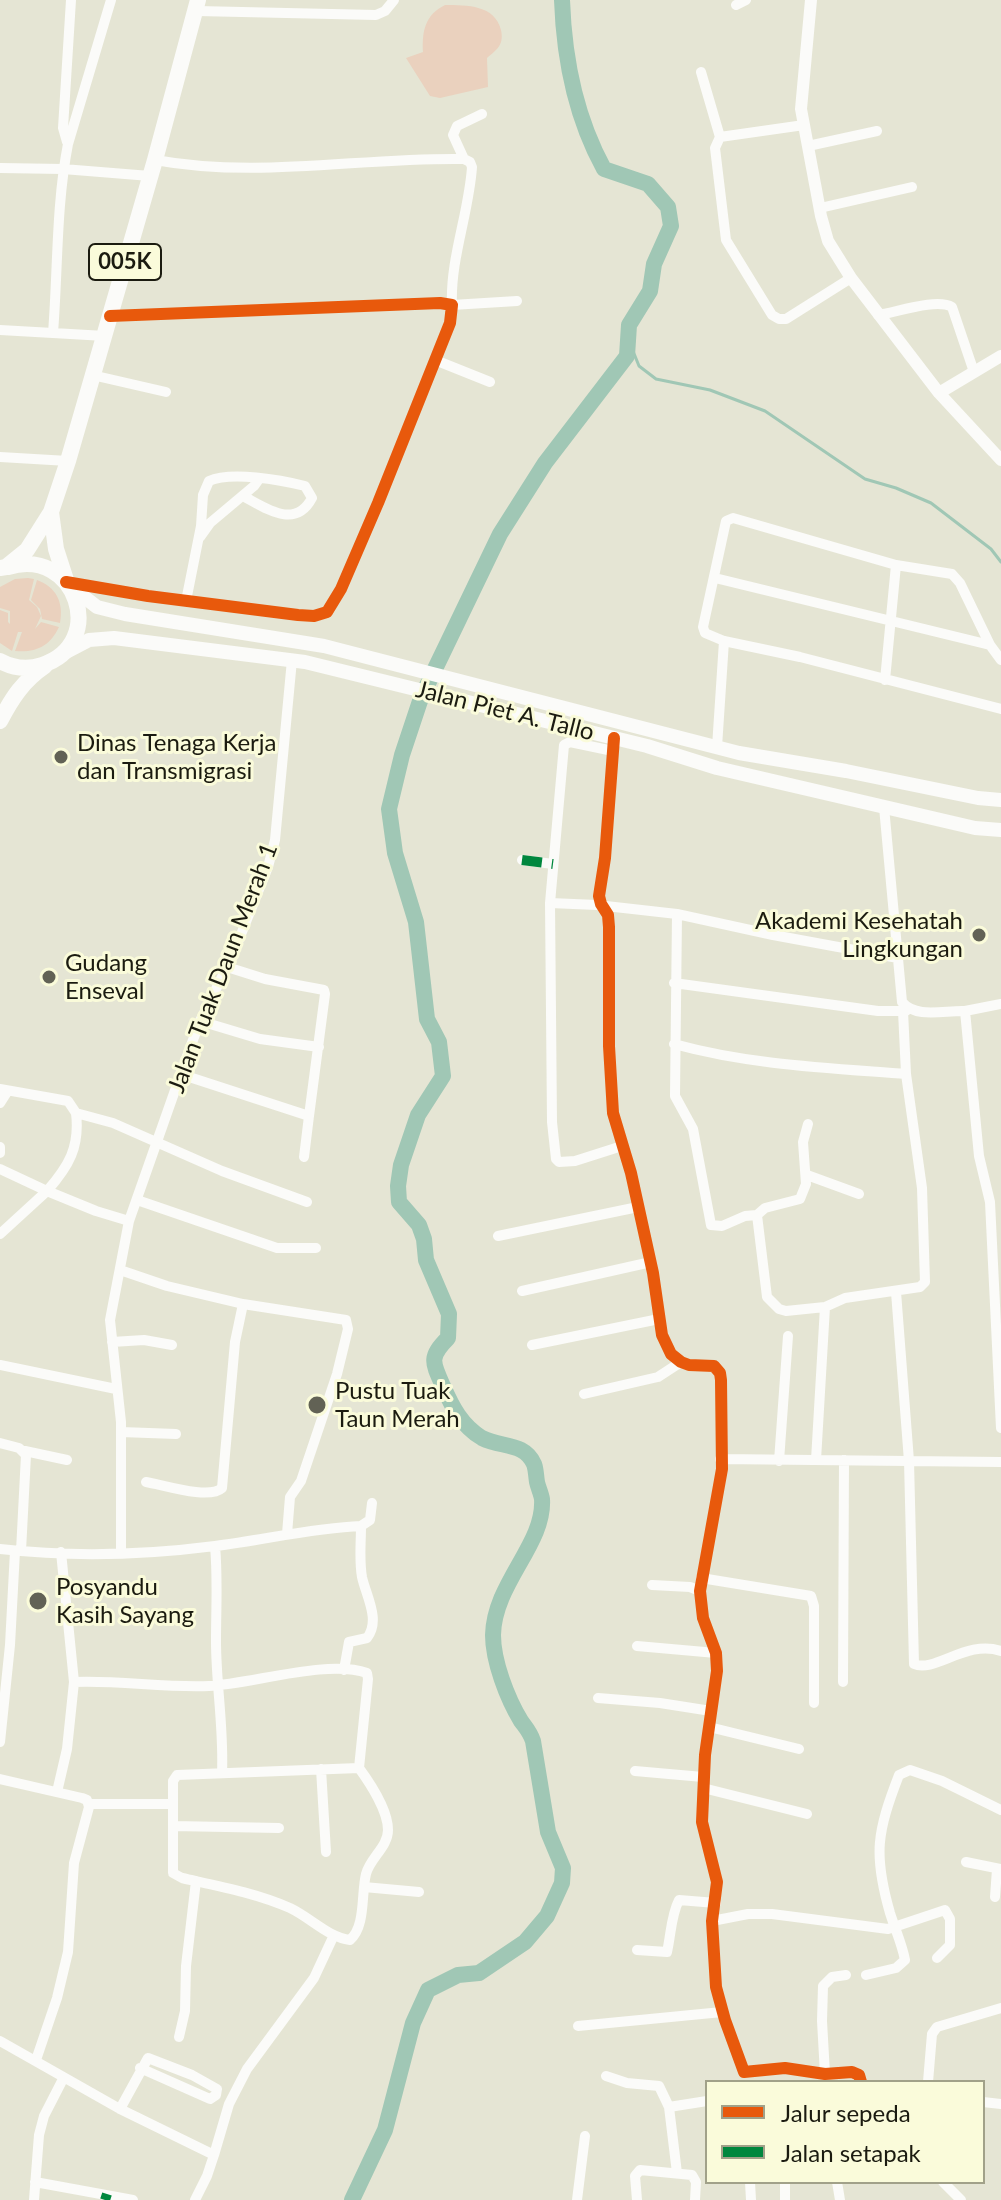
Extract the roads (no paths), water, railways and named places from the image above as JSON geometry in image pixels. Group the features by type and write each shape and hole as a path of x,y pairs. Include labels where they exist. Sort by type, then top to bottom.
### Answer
{"main road":[{"name":"005K","path":"2,569 27,550 51,512 105,336 197,6"},
{"name":"005K","path":"51,512 56,549 66,582"},
{"path":"0,721 12,698 29,678 56,659 71,643 78,622 76,601 58,574 38,565 16,564 2,569"},
{"name":"Jalan Piet A. Tallo","path":"66,582 97,607 125,614 292,640 770,759 1001,800"},
{"name":"Jalan Piet A. Tallo","path":"56,659 78,644 101,637 292,660 533,718 613,745 975,828 1001,830"},
{"path":"0,661 25,668 56,659"}],"street":[{"path":"68,144 63,128 71,0"},
{"path":"53,333 63,169 111,0"},
{"path":"197,6 376,15 385,11 394,0"},
{"path":"811,0 801,109 828,241 878,315 939,393 1001,460"},
{"path":"701,72 720,137 715,148 726,240 772,315 786,319 851,278"},
{"path":"464,159 454,139 454,130 482,114"},
{"path":"720,137 804,125"},
{"path":"808,146 877,131"},
{"path":"0,168 153,168 185,165 311,167 413,158 464,159 472,167 450,323 351,568 327,612 314,616 298,615 66,582"},
{"path":"820,208 912,187"},
{"path":"110,316 517,301"},
{"path":"878,315 947,303 952,307 974,372"},
{"path":"0,330 105,336"},
{"path":"939,393 1001,356"},
{"path":"435,360 490,382"},
{"path":"92,375 166,392"},
{"path":"0,457 68,461"},
{"path":"186,601 203,495 209,481 240,476 305,486 312,498 306,509 286,515 243,496"},
{"path":"198,539 210,523 259,479"},
{"path":"1001,660 955,577 945,571 896,565 733,518 726,521 703,627 705,633 724,641 800,657 1001,709"},
{"path":"885,680 896,565"},
{"path":"715,578 990,645"},
{"path":"717,747 724,641"},
{"name":"Jalan Tuak Daun Merah 1","path":"121,1552 121,1432 112,1342 112,1307 129,1221 180,1074 268,867 275,840 292,660"},
{"path":"622,1146 575,1161 559,1162 556,1159 552,1122 550,903 564,745 570,742 613,745 605,858 599,896 608,915 609,927 611,1094 615,1126 622,1146 651,1262 659,1319 666,1346 681,1362 714,1366 720,1373 722,1469 700,1591 703,1618 716,1653 717,1671 703,1782 702,1822 716,1871 716,1903 712,1921 714,1974 722,2012 744,2077 785,2068 825,2074 856,2073 860,2080"},
{"path":"757,1215 767,1297 779,1309 825,1307 845,1298 896,1292 920,1287 925,1282 922,1188 906,1074 907,1011 902,1002 884,807"},
{"path":"522,860 553,864"},
{"path":"550,903 677,914 898,958"},
{"path":"677,914 675,1096 693,1129 711,1225 716,1227 745,1216 757,1215 765,1208 800,1199 805,1192 807,1175 803,1142 808,1124"},
{"path":"227,967 265,979 324,990 304,1157"},
{"path":"674,983 863,1009 965,1011 1001,1004"},
{"path":"965,1011 977,1143 990,1202 999,1324 1001,1428"},
{"path":"200,1021 260,1039 319,1047"},
{"path":"674,1044 791,1066 906,1074"},
{"path":"180,1074 309,1116"},
{"path":"0,1103 3,1090 68,1101 76,1113 78,1140 70,1160 47,1191 0,1234"},
{"path":"76,1113 113,1123 222,1171 307,1202"},
{"path":"0,1169 96,1211 129,1221"},
{"path":"807,1175 859,1194"},
{"path":"137,1200 277,1248 316,1248"},
{"path":"498,1236 638,1207"},
{"path":"522,1291 651,1262"},
{"path":"120,1270 167,1286 243,1304 344,1318 347,1321 348,1329 333,1388 301,1481 290,1497 287,1534"},
{"path":"896,1292 909,1461 914,1664 924,1666 985,1646 1001,1651"},
{"path":"146,1482 197,1492 212,1493 222,1488 235,1342 243,1304"},
{"path":"816,1460 825,1307"},
{"path":"532,1345 659,1319"},
{"path":"779,1461 788,1336"},
{"path":"112,1342 144,1340 172,1345"},
{"path":"584,1394 658,1377 681,1362"},
{"path":"0,1365 116,1389"},
{"path":"121,1432 176,1434"},
{"path":"0,1443 67,1460"},
{"path":"0,1742 5,1645 18,1551 25,1451"},
{"path":"720,1459 1001,1462"},
{"path":"843,1682 844,1460"},
{"path":"0,1549 121,1552 215,1546 361,1526 370,1520 372,1503"},
{"path":"344,1670 349,1642 367,1638 371,1632 371,1603 362,1577 361,1526"},
{"path":"215,1546 218,1588 216,1641 224,1743 222,1773"},
{"path":"57,1792 67,1749 74,1682 61,1552"},
{"path":"701,1578 811,1596 814,1606 814,1703"},
{"path":"652,1585 690,1587 700,1591"},
{"path":"637,1646 716,1653"},
{"path":"74,1682 220,1685 279,1675 344,1670 367,1673 359,1768 387,1820 388,1832 368,1867 355,1937 348,1940 334,1935 292,1909 251,1894 173,1873 173,1781 177,1775 359,1768"},
{"path":"598,1698 711,1711"},
{"path":"709,1727 799,1749"},
{"path":"321,1769 326,1852"},
{"path":"866,1975 896,1968 904,1963 905,1957 881,1880 878,1859 879,1836 899,1775 910,1770 925,1774 1001,1810"},
{"path":"635,1771 703,1782 807,1814"},
{"path":"0,1779 82,1798 89,1804 173,1804"},
{"path":"36,2060 57,1998 68,1952 74,1863 89,1804"},
{"path":"173,1826 279,1828"},
{"path":"966,1862 999,1869 995,1897"},
{"path":"179,2037 185,2011 186,1966 196,1881"},
{"path":"364,1887 419,1892"},
{"path":"637,1950 667,1952 679,1900 716,1903"},
{"path":"712,1921 748,1914 772,1914 876,1929 896,1927 908,1920 947,1911 950,1945 937,1958"},
{"path":"195,2200 207,2176 229,2104 247,2069 314,1978 334,1935"},
{"path":"825,2074 822,1990 828,1979 846,1975"},
{"path":"928,2080 932,2034 937,2027 1001,2008"},
{"path":"578,2026 722,2012"},
{"path":"0,2042 36,2060 63,2079 214,2155"},
{"path":"120,2109 140,2068 146,2059 154,2059 217,2089 216,2095 210,2099 140,2068"},
{"path":"606,2076 627,2083 659,2086 669,2107 677,2173"},
{"path":"34,2200 39,2135 44,2116 63,2079"},
{"path":"669,2107 705,2101"},
{"path":"577,2200 585,2136"},
{"path":"637,2200 635,2176 638,2171 694,2177 695,2200"},
{"path":"35,2182 133,2200"},
{"path":"945,2184 961,2200"}],"waterway":[{"path":"352,2200 385,2130 413,2023 428,1990 458,1975 479,1973 525,1942 547,1916 562,1883 563,1868 548,1832 533,1741 506,1691 498,1668 493,1635 502,1598 541,1516 542,1499 535,1468 524,1452 475,1433 463,1422 450,1401 434,1360 448,1338 449,1314 426,1260 419,1225 399,1202 401,1165 418,1115 443,1076 439,1042 427,1019 416,922 395,853 389,809 402,755 421,698 500,534 545,463 627,356 629,325 650,291 654,264 671,226 668,207 648,184 604,169 594,149 573,87 565,44 562,0"},
{"path":"629,325 639,366 656,379 710,390 765,411 865,479 931,503 991,549 1001,562"}],"place":[{"name":"Dinas Tenaga Kerja dan Transmigrasi","path":"61,757"},
{"name":"Akademi Kesehatah Lingkungan","path":"979,935"},
{"name":"Gudang Enseval","path":"49,977"},
{"name":"Pustu Tuak Taun Merah","path":"317,1405"},
{"name":"Posyandu Kasih Sayang","path":"38,1601"}]}
